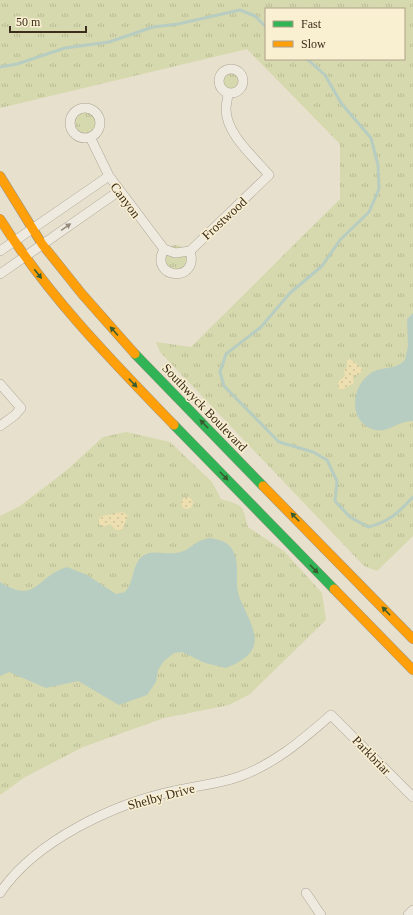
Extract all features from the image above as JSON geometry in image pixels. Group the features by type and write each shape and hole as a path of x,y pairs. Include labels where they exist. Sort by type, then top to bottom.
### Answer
{"street":[{"name":"Frostwood","path":"190,251 270,175 243,145 230,126 226,109 228,93"},
{"name":"Canyon","path":"90,137 108,176 164,249"},
{"name":"Southwyck Boulevard","path":"0,176 42,244 82,294 312,551 413,670"},
{"path":"0,251 108,176"},
{"path":"0,274 119,191"},
{"name":"Southwyck Boulevard","path":"0,220 25,256 82,329 108,357 312,551 413,639"},
{"path":"164,249 175,253 190,251 192,257 191,264 187,270 181,273 175,274 168,272 160,262 160,255 164,249"},
{"path":"0,384 21,408 15,416 0,426"},
{"name":"Parkbriar","path":"331,715 413,797"},
{"name":"Shelby Drive","path":"0,893 23,866 33,858 61,838 100,816 159,794 215,783 238,777 258,769 293,748 331,715"},
{"path":"306,892 321,915"},
{"path":"408,915 413,910"}],"green space":[{"path":"0,0 413,0 413,536 377,571 364,566 160,352 156,342 191,347 340,199 340,144 247,49 0,108"},
{"path":"228,65 237,69 241,78 237,87 228,91 219,87 215,78 219,69"},
{"path":"85,109 94,113 98,122 94,131 85,135 76,131 72,122 76,113"},
{"path":"176,245 185,248 188,257 185,266 176,269 167,266 164,257 167,248"},
{"path":"126,432 170,442 212,482 221,499 241,507 248,527 284,551 322,593 326,620 250,694 229,705 164,718 83,747 25,777 0,795 0,516 20,506 67,470 103,437"}],"sand":[{"path":"350,359 362,368 362,371 358,375 353,375 354,383 342,390 339,389 338,382 345,376 344,370 347,367 347,360"},
{"path":"187,497 191,499 193,503 191,507 187,509 183,507 181,503 183,499"},
{"path":"123,512 128,516 122,530 116,530 110,524 103,527 98,523 100,517"}],"shaded area":[{"path":"413,313 413,421 403,422 385,430 375,430 366,426 360,420 356,412 356,395 359,386 371,373 396,366 405,360 408,346 407,319"},
{"path":"211,538 228,544 235,554 239,596 250,620 255,639 250,653 243,660 226,668 205,663 182,652 174,653 164,661 158,670 156,682 147,695 119,705 78,681 46,688 9,672 0,676 0,582 22,591 29,590 56,571 67,567 87,575 116,594 125,592 128,588 138,561 146,554 156,552 180,552 200,541"}],"waterway":[{"path":"0,67 17,64 65,48 109,42 153,27 178,24 240,10 255,16 265,26"},
{"path":"308,60 325,75 341,103 371,138 378,165 379,189 369,212 340,240 322,266 290,293 261,327 226,354 220,372 224,386 279,442 313,452 327,460 337,481 335,501 350,517 368,527 375,525 388,520 403,508 413,497"}],"traffic: fast":[{"path":"135,354 263,486"},
{"path":"174,425 334,589"}],"traffic: slow":[{"path":"0,176 42,244 82,294 135,354"},
{"path":"0,219 39,275 81,326 174,425"},
{"path":"263,486 413,639"},
{"path":"334,589 413,670"}]}
